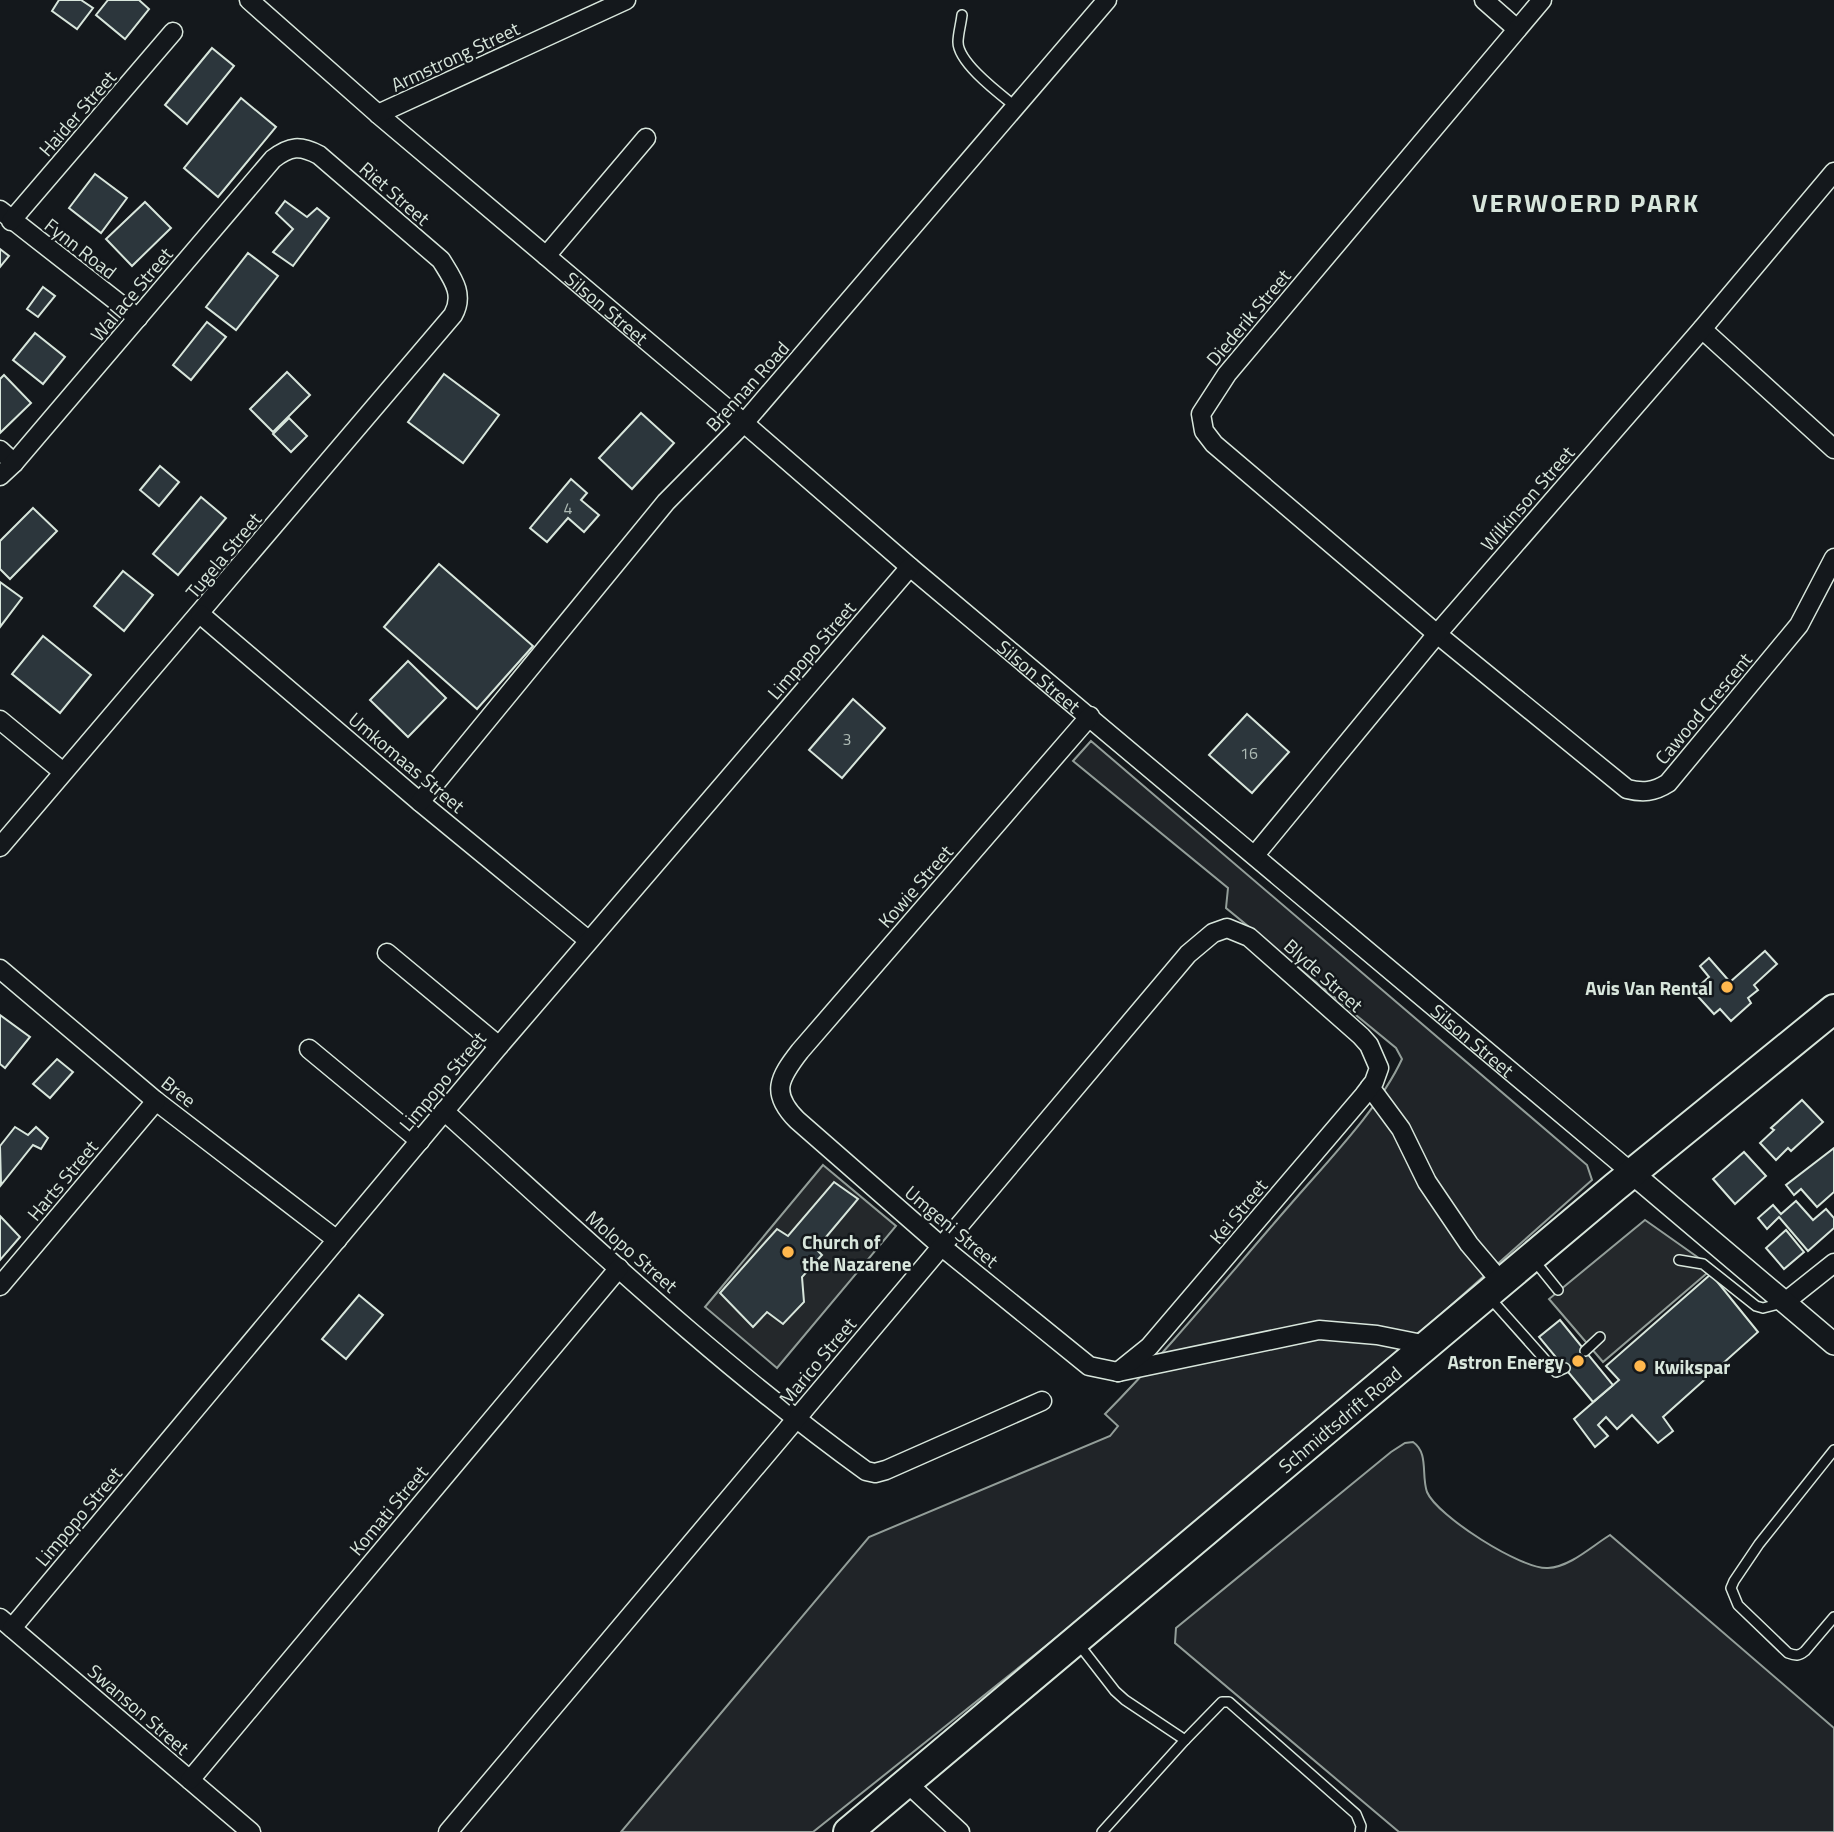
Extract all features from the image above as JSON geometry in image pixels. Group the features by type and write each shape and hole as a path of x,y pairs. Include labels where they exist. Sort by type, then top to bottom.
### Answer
{"highway":[{"name":"Schmidtsdrift Road","path":"848,1832 1632,1173 1834,1009"}],"street":[{"name":"Silson Street","path":"249,0 378,114 910,567 1834,1344"},
{"name":"Armstrong Street","path":"378,114 626,0"},
{"name":"Brennan Road","path":"420,802 666,502 744,423 1107,0"},
{"path":"1483,0 1517,29"},
{"name":"Diederik Street","path":"1437,635 1214,444 1204,431 1201,414 1227,374 1542,0"},
{"name":"Haider Street","path":"6,215 173,32"},
{"path":"546,256 646,138"},
{"name":"Riet Street","path":"299,146 319,155 441,260 455,282"},
{"name":"Wallace Street","path":"0,477 273,159 284,151 299,146"},
{"name":"Wilkinson Street","path":"1255,855 1437,635 1834,172"},
{"name":"Fynn Road","path":"6,215 138,318"},
{"name":"Tugela Street","path":"0,847 453,315 460,298 455,282"},
{"path":"1702,328 1834,449"},
{"path":"0,450 14,463"},
{"name":"Cawood Crescent","path":"1437,635 1627,789 1648,792 1668,783 1799,625 1834,558"},
{"name":"Limpopo Street","path":"6,1623 337,1240 589,940 910,567"},
{"name":"Umkomaas Street","path":"200,614 420,802 589,940"},
{"name":"Kowie Street","path":"780,1089 783,1073 800,1051 1090,716"},
{"path":"0,720 63,772"},
{"name":"Blyde Street","path":"1227,928 1249,937 1361,1036 1369,1045 1379,1068"},
{"name":"Marico Street","path":"448,1832 1188,954 1213,933 1227,928"},
{"path":"387,953 499,1046"},
{"name":"Bree","path":"0,969 156,1101 337,1240"},
{"path":"309,1049 420,1140"},
{"name":"Kei Street","path":"1118,1373 1149,1347 1370,1087 1379,1068"},
{"path":"1370,1087 1397,1122 1427,1182 1469,1244 1494,1289"},
{"name":"Umgeni Street","path":"780,1089 782,1102 797,1120 941,1246 1088,1366 1118,1373"},
{"name":"Harts Street","path":"0,1286 156,1101"},
{"name":"Molopo Street","path":"444,1111 619,1268 795,1420 866,1471 876,1473 1042,1401"},
{"path":"1785,1302 1834,1264"},
{"name":"Komati Street","path":"190,1780 619,1268"},
{"path":"1118,1373 1319,1330 1377,1335 1427,1345"},
{"name":"Swanson Street","path":"6,1623 251,1832"},
{"path":"907,1783 960,1832"}],"lane":[{"path":"962,15 958,44 961,54 1016,107"},
{"path":"1532,1257 1558,1290"},
{"path":"1679,1260 1703,1264 1756,1306 1763,1308 1785,1302"},
{"path":"1494,1289 1556,1372 1565,1368"},
{"path":"1585,1351 1600,1337"},
{"path":"1834,1450 1759,1545 1731,1588 1738,1605 1788,1653 1795,1655 1805,1651 1834,1617"},
{"path":"1076,1641 1115,1691 1185,1740"},
{"path":"1102,1832 1222,1702 1229,1702 1356,1814 1361,1826 1360,1832"}],"shaded area":[{"path":"1091,741 1587,1165 1592,1180 1439,1316 1081,1618 813,1832 621,1832 869,1537 1110,1436 1118,1426 1105,1414 1176,1338 1350,1135 1380,1097 1402,1059 1396,1048 1226,908 1228,888 1073,761"},
{"path":"823,1165 896,1226 777,1368 705,1307"},
{"path":"1645,1220 1713,1268 1603,1362 1549,1299"},
{"path":"1413,1442 1421,1452 1425,1485 1434,1502 1482,1540 1520,1560 1548,1568 1573,1560 1610,1535 1834,1728 1834,1832 1399,1832 1175,1643 1176,1628 1391,1452 1405,1443"}],"building":[{"path":"59,0 81,0 93,8 77,29 52,11"},
{"path":"108,0 139,0 149,9 125,39 96,15"},
{"path":"212,48 234,66 187,124 165,105"},
{"path":"241,98 276,127 218,197 184,168"},
{"path":"95,174 127,198 101,233 69,208"},
{"path":"285,201 307,217 317,208 329,218 293,266 273,252 293,229 276,213"},
{"path":"145,202 171,228 132,266 106,239"},
{"path":"0,249 9,256 0,267"},
{"path":"248,253 278,276 236,330 206,307"},
{"path":"43,287 55,296 38,317 27,309"},
{"path":"207,322 226,337 191,380 173,365"},
{"path":"35,333 65,357 43,384 13,360"},
{"path":"287,372 310,395 273,432 250,409"},
{"path":"444,374 499,415 463,463 408,422"},
{"path":"4,375 31,403 0,433 0,379"},
{"path":"641,413 674,443 632,489 599,458"},
{"path":"289,418 307,436 291,452 273,434"},
{"path":"160,466 179,482 159,506 140,490"},
{"path":"571,479 587,493 581,500 599,515 584,532 568,518 547,542 530,528"},
{"path":"201,497 226,518 178,575 153,554"},
{"path":"33,508 57,531 10,579 0,569 0,541"},
{"path":"439,564 533,646 477,709 384,627"},
{"path":"123,571 153,595 124,631 94,606"},
{"path":"0,582 22,598 0,627"},
{"path":"43,636 91,675 60,713 12,674"},
{"path":"408,661 446,698 408,737 370,700"},
{"path":"853,699 885,728 842,778 809,750"},
{"path":"1247,714 1289,752 1252,793 1209,755"},
{"name":"Avis Van Rental","path":"1765,951 1777,964 1754,985 1758,990 1748,998 1751,1003 1731,1021 1720,1009 1714,1014 1693,991 1709,977 1700,966 1709,958 1730,982"},
{"path":"0,1015 30,1037 5,1068 0,1064"},
{"path":"57,1059 73,1072 50,1098 33,1084"},
{"path":"1802,1100 1823,1122 1791,1151 1788,1148 1776,1160 1760,1143 1774,1130 1771,1128"},
{"path":"15,1127 28,1135 36,1127 48,1138 41,1149 33,1145 1,1185 0,1146"},
{"path":"1834,1148 1834,1192 1817,1207 1801,1189 1794,1195 1786,1185"},
{"path":"1744,1152 1766,1176 1735,1204 1713,1179"},
{"name":"Church of the Nazarene","path":"834,1182 858,1199 816,1249 822,1255 802,1277 804,1302 783,1324 767,1312 753,1327 720,1293 777,1229 788,1236"},
{"path":"1796,1201 1813,1220 1826,1209 1834,1218 1834,1228 1808,1251 1779,1217 1767,1229 1758,1218 1773,1205 1781,1214"},
{"path":"0,1216 20,1237 0,1260"},
{"path":"1786,1230 1804,1252 1784,1269 1766,1248"},
{"path":"1711,1274 1758,1332 1663,1417 1673,1431 1658,1443 1632,1415 1617,1429 1606,1417 1598,1425 1608,1436 1595,1447 1574,1419 1619,1380 1606,1366"},
{"path":"359,1295 383,1315 346,1359 322,1339"},
{"path":"1560,1320 1613,1385 1593,1402 1539,1337"}],"place":[{"name":"Avis Van Rental","path":"1727,987"},
{"name":"Church of the Nazarene","path":"788,1252"},
{"name":"Astron Energy","path":"1578,1361"},
{"name":"Kwikspar","path":"1640,1366"}],"district":[{"name":"VERWOERD PARK","path":"1586,202"}]}
